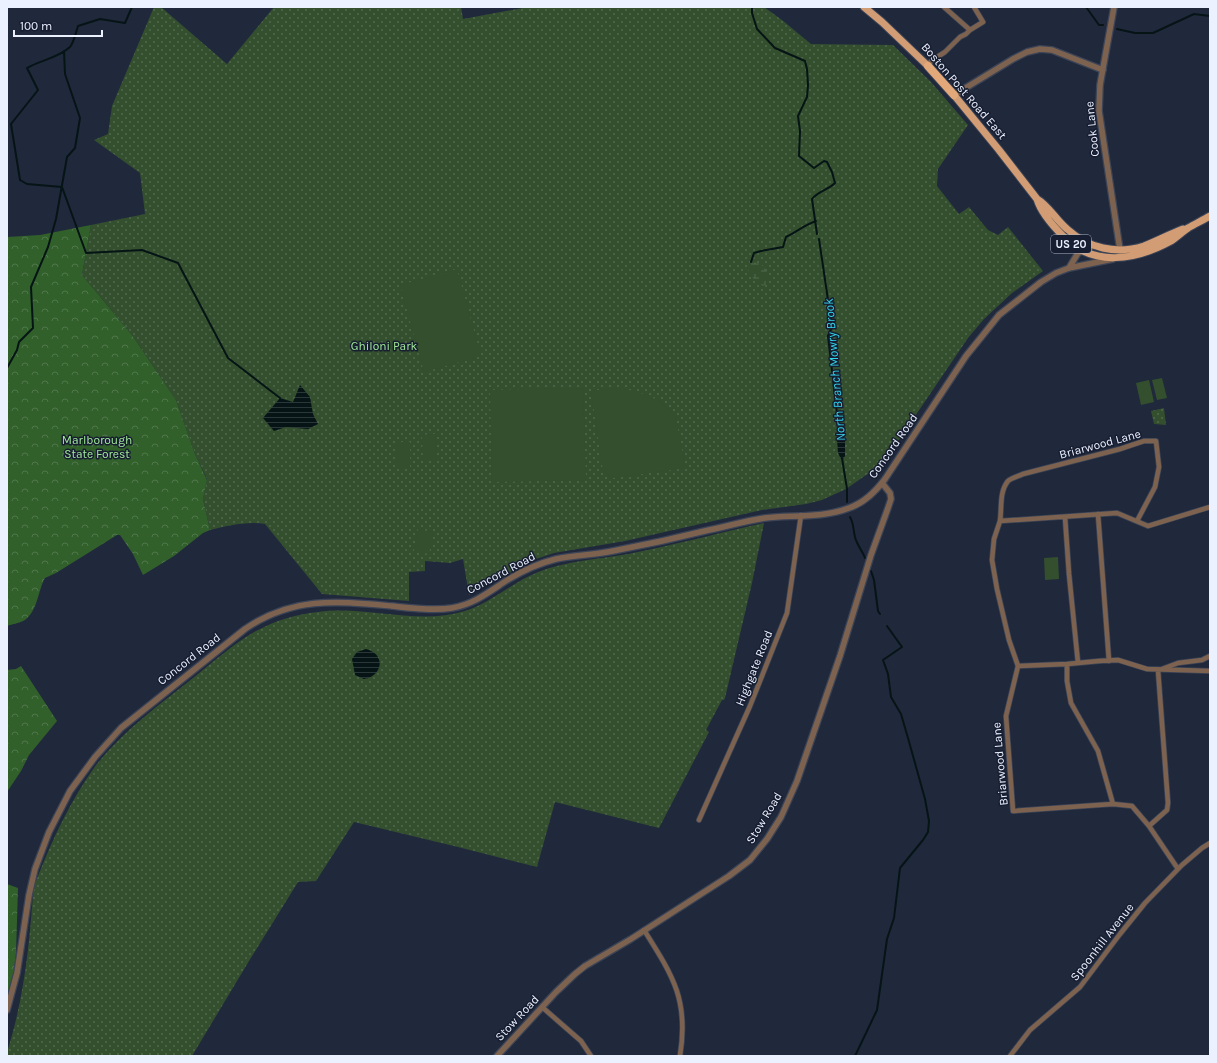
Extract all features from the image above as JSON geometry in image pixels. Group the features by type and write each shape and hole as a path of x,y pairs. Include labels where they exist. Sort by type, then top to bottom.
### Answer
{"highway":[{"name":"Boston Post Road East","path":"928,66 954,95"}],"main road":[{"name":"Boston Post Road East","path":"864,7 928,66"},
{"name":"Boston Post Road East","path":"954,95 1037,199 1042,202 1086,248 1105,257 1126,257"},
{"name":"US 20","path":"1126,257 1151,250 1173,240 1189,228 1210,216"},
{"name":"US 20","path":"1120,250 1144,246 1168,235 1189,228"},
{"name":"Boston Post Road East","path":"1086,248 1120,250"}],"street":[{"path":"944,7 970,30"},
{"path":"928,66 931,61 946,52 960,37 983,22 974,7"},
{"name":"Cook Lane","path":"1114,7 1100,85 1099,111 1120,250"},
{"path":"954,95 1013,59 1027,52 1040,49 1052,50 1103,70"},
{"path":"1080,265 1084,262 1086,248"},
{"path":"1069,268 1078,252 1086,248"},
{"name":"Concord Road","path":"7,1010 17,973 29,895 35,869 49,832 70,791 95,757 121,728 256,621 280,610 323,602 424,609 451,608 476,601 521,573 545,562 613,551 752,520 830,513 850,508 870,496 882,483 966,356 990,326 1009,306 1052,275 1080,265 1126,257"},
{"name":"Briarwood Lane","path":"1137,521 1156,487 1159,467 1156,441 1144,441 1120,449 1023,474 1009,481 1002,495 1000,522 994,539 992,560 997,590 1009,640 1018,666 1006,716 1013,811 1113,804 1132,806 1149,826 1178,869"},
{"name":"Stow Road","path":"497,1056 565,983 586,966 740,868 759,850 781,817 802,768 855,609 873,548 891,499 890,493 882,483"},
{"path":"1000,522 1117,513 1148,526 1210,507"},
{"path":"1098,514 1109,661"},
{"name":"Highgate Road","path":"699,820 747,712 786,613 801,515"},
{"path":"1065,516 1078,663"},
{"path":"1158,670 1178,663 1202,660 1210,656"},
{"path":"1018,666 1118,660 1147,669 1210,671"},
{"path":"1067,664 1067,681 1071,703 1098,751 1113,804"},
{"path":"1149,826 1167,810 1168,803 1158,670"},
{"name":"Spoonhill Avenue","path":"1010,1056 1030,1030 1080,987 1132,918 1178,869 1191,856 1210,843"},
{"path":"644,930 674,980 680,997 683,1016 683,1039 680,1056"},
{"path":"542,1007 581,1041 591,1056"}],"green space":[{"name":"Ghiloni Park","path":"154,7 161,7 227,64 274,7 461,7 463,19 528,7 764,7 811,44 893,45 931,82 968,125 938,169 937,186 959,214 969,207 988,230 998,235 1008,227 1043,271 1012,293 984,319 968,338 890,453 869,473 846,489 822,500 806,504 762,510 625,541 554,553 533,560 469,595 463,559 450,563 425,561 425,571 409,572 409,601 322,594 265,524 245,524 210,530 203,499 207,479 195,454 176,400 132,335 82,275 91,225 145,214 140,173 94,140 108,134 112,106"},
{"name":"Marlborough State Forest","path":"91,225 82,275 132,335 176,400 195,454 207,480 203,499 210,530 203,533 174,556 143,575 133,554 120,535 117,535 56,573 45,578 33,611 25,620 7,626 7,237 40,235"},
{"path":"751,262 759,263 765,268 768,275 768,283 763,286 752,277 748,270"},
{"path":"457,269 481,356 424,372 400,285"},
{"path":"1162,378 1167,398 1157,400 1152,380"},
{"path":"1149,380 1154,402 1141,405 1136,383"},
{"path":"583,388 586,480 492,482 490,390"},
{"path":"613,388 636,391 658,400 675,415 686,468 613,478 603,471 591,391"},
{"path":"1164,408 1166,425 1154,424 1151,411"},
{"path":"435,434 437,459 423,460 422,435"},
{"path":"397,442 410,442 410,468 397,468"},
{"path":"764,523 752,583 725,698 722,700 706,730 709,732 659,828 555,802 537,867 354,822 316,881 298,882 192,1056 7,1056 26,967 34,880 36,881 48,851 70,807 96,765 118,741 154,708 223,653 256,631 294,616 336,611 355,611 410,616 447,615 465,611 483,603 529,576 549,568 628,554"},
{"path":"418,529 433,532 429,554 414,551"},
{"path":"1058,557 1059,579 1045,580 1044,558"},
{"path":"21,666 57,721 29,755 21,771 7,792 7,670 16,669"},
{"path":"7,884 18,888 16,953 12,987 7,1010"}],"shaded area":[{"path":"300,385 310,397 313,414 318,424 308,429 286,427 274,431 263,418 280,398 293,402"},
{"path":"840,437 845,438 845,456 843,459 841,459 838,453 837,440"},
{"path":"366,649 377,655 380,665 375,674 364,679 355,675 352,659 357,652"}],"waterway":[{"path":"132,7 125,23 100,19 78,26 74,40 70,47 60,54 27,68 38,90 11,124 20,180 27,184 62,187 86,253 142,250 178,263 228,358 280,398"},
{"name":"North Branch Mowry Brook","path":"752,7 752,13 757,29 775,48 805,61 808,85 807,97 798,116 800,131 799,156 814,168 824,161 827,162 835,183 817,194 812,199 817,234"},
{"path":"1086,7 1099,25 1103,25"},
{"path":"1117,29 1135,33 1153,33 1194,14 1210,16"},
{"path":"7,368 17,350 19,342 33,328 31,287 48,247 56,219 67,157 75,148 80,118 65,74 64,51"},
{"path":"751,262 754,253 783,247 786,237 816,221"},
{"name":"North Branch Mowry Brook","path":"819,239 832,327 828,336 840,439"},
{"name":"North Branch Mowry Brook","path":"842,458 847,489 847,502"},
{"name":"North Branch Mowry Brook","path":"850,517 856,539 865,558"},
{"name":"North Branch Mowry Brook","path":"871,571 874,580 878,611 880,614"},
{"name":"North Branch Mowry Brook","path":"855,1056 877,1010 887,939 894,918 900,868 928,832 929,821 925,799 908,738 901,714 891,697 888,674 883,660 902,647 887,626"}]}
